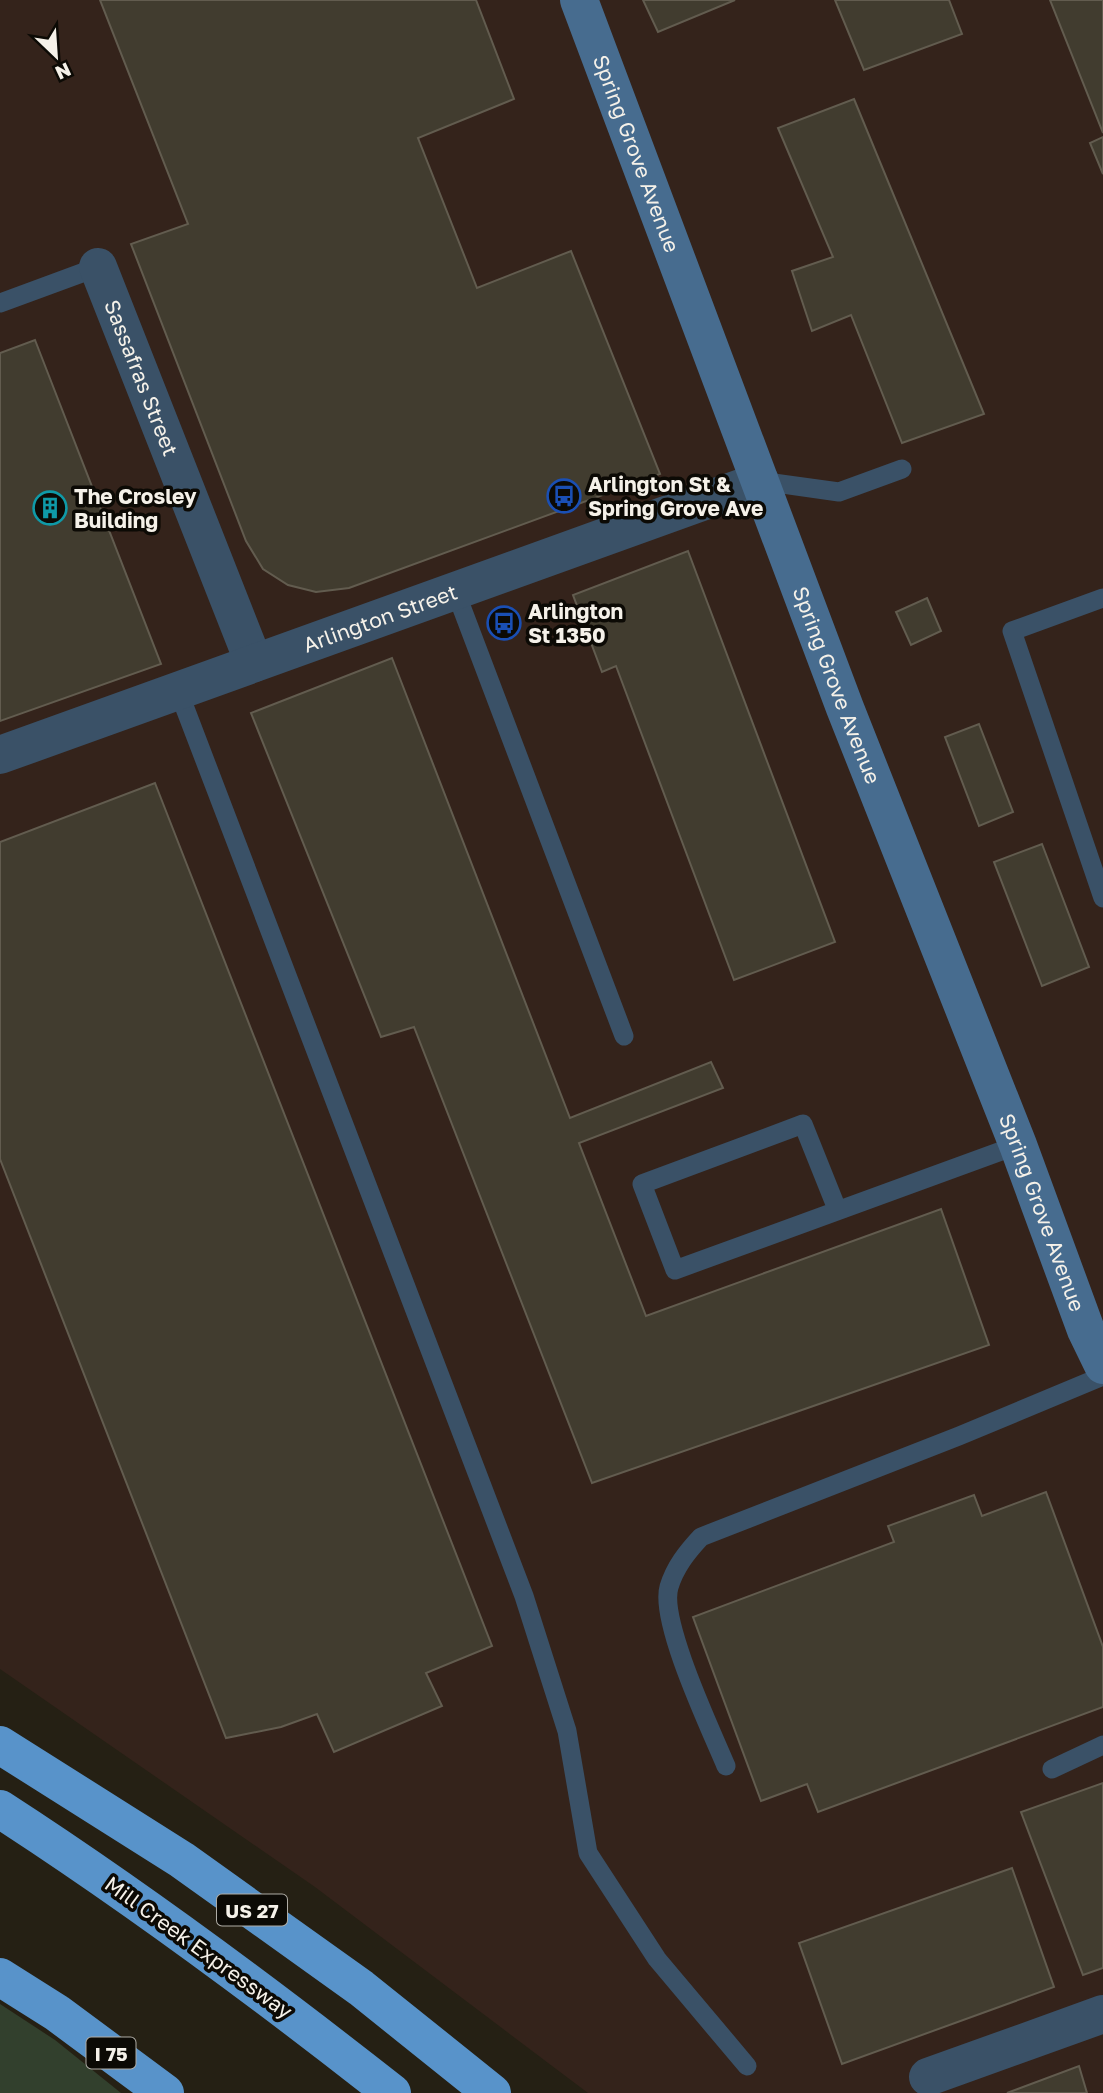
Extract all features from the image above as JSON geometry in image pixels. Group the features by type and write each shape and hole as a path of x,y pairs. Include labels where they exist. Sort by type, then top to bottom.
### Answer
{"highway":[{"name":"US 27","path":"0,1745 193,1868 362,1988 492,2093"},
{"name":"Mill Creek Expressway","path":"0,1810 114,1883 281,2006 392,2093"},
{"name":"I 75","path":"0,1977 57,2013 165,2093"}],"main road":[{"name":"Spring Grove Avenue","path":"579,0 845,708 1017,1145 1095,1327 1103,1365"}],"street":[{"name":"Sassafras Street","path":"98,267 254,663"},
{"name":"Arlington Street","path":"0,755 760,481"},
{"path":"932,2085 1103,2014"}],"lane":[{"name":"Sassafras Street","path":"0,303 98,267"},
{"path":"760,481 839,492 902,469"},
{"path":"455,590 624,1036"},
{"path":"1103,598 1012,631 1103,898"},
{"path":"178,690 524,1596 567,1731 588,1853 657,1959 747,2066"},
{"path":"837,1209 803,1124 642,1184 675,1270 1017,1145"},
{"path":"726,1766 675,1642 668,1589 681,1559 701,1537 971,1432 1103,1376"},
{"path":"1052,1769 1103,1745"}],"shaded area":[{"path":"0,0 1103,0 1103,2093 588,2093 315,1887 0,1669"}],"green space":[{"path":"0,2004 55,2040 121,2093 0,2093"}],"building":[{"path":"100,0 476,0 514,99 418,138 477,288 571,251 660,474 349,588 316,592 288,585 263,569 246,541 131,244 188,224"},
{"path":"643,0 735,0 658,32"},
{"path":"835,0 949,0 962,34 864,70"},
{"path":"1050,0 1103,0 1103,133"},
{"path":"854,99 984,414 902,443 851,315 812,331 792,271 833,257 778,128"},
{"path":"1103,137 1103,174 1090,143"},
{"name":"The Crosley Building","path":"35,340 161,664 0,721 0,353"},
{"path":"688,551 835,942 734,980 616,666 602,672 573,595"},
{"path":"927,598 941,631 911,645 896,612"},
{"path":"392,658 570,1118 711,1062 723,1088 579,1143 646,1316 941,1209 989,1345 592,1483 414,1027 381,1037 251,713"},
{"path":"979,724 1013,812 979,826 945,737"},
{"path":"155,783 492,1646 426,1673 442,1706 334,1752 317,1714 281,1727 226,1738 0,1159 0,842"},
{"path":"1042,844 1089,967 1042,986 994,862"},
{"path":"1046,1492 1103,1647 1103,1707 818,1812 807,1784 761,1801 693,1617 894,1542 888,1526 974,1495 982,1516"},
{"path":"1103,1783 1103,1968 1083,1975 1021,1812"},
{"path":"1012,1868 1054,1987 842,2064 799,1943"},
{"path":"1079,2066 1087,2093 1007,2093"}],"place":[{"name":"Arlington St & Spring Grove Ave","path":"564,496"},
{"name":"The Crosley Building","path":"50,508"},
{"name":"Arlington St 1350","path":"504,623"}]}
